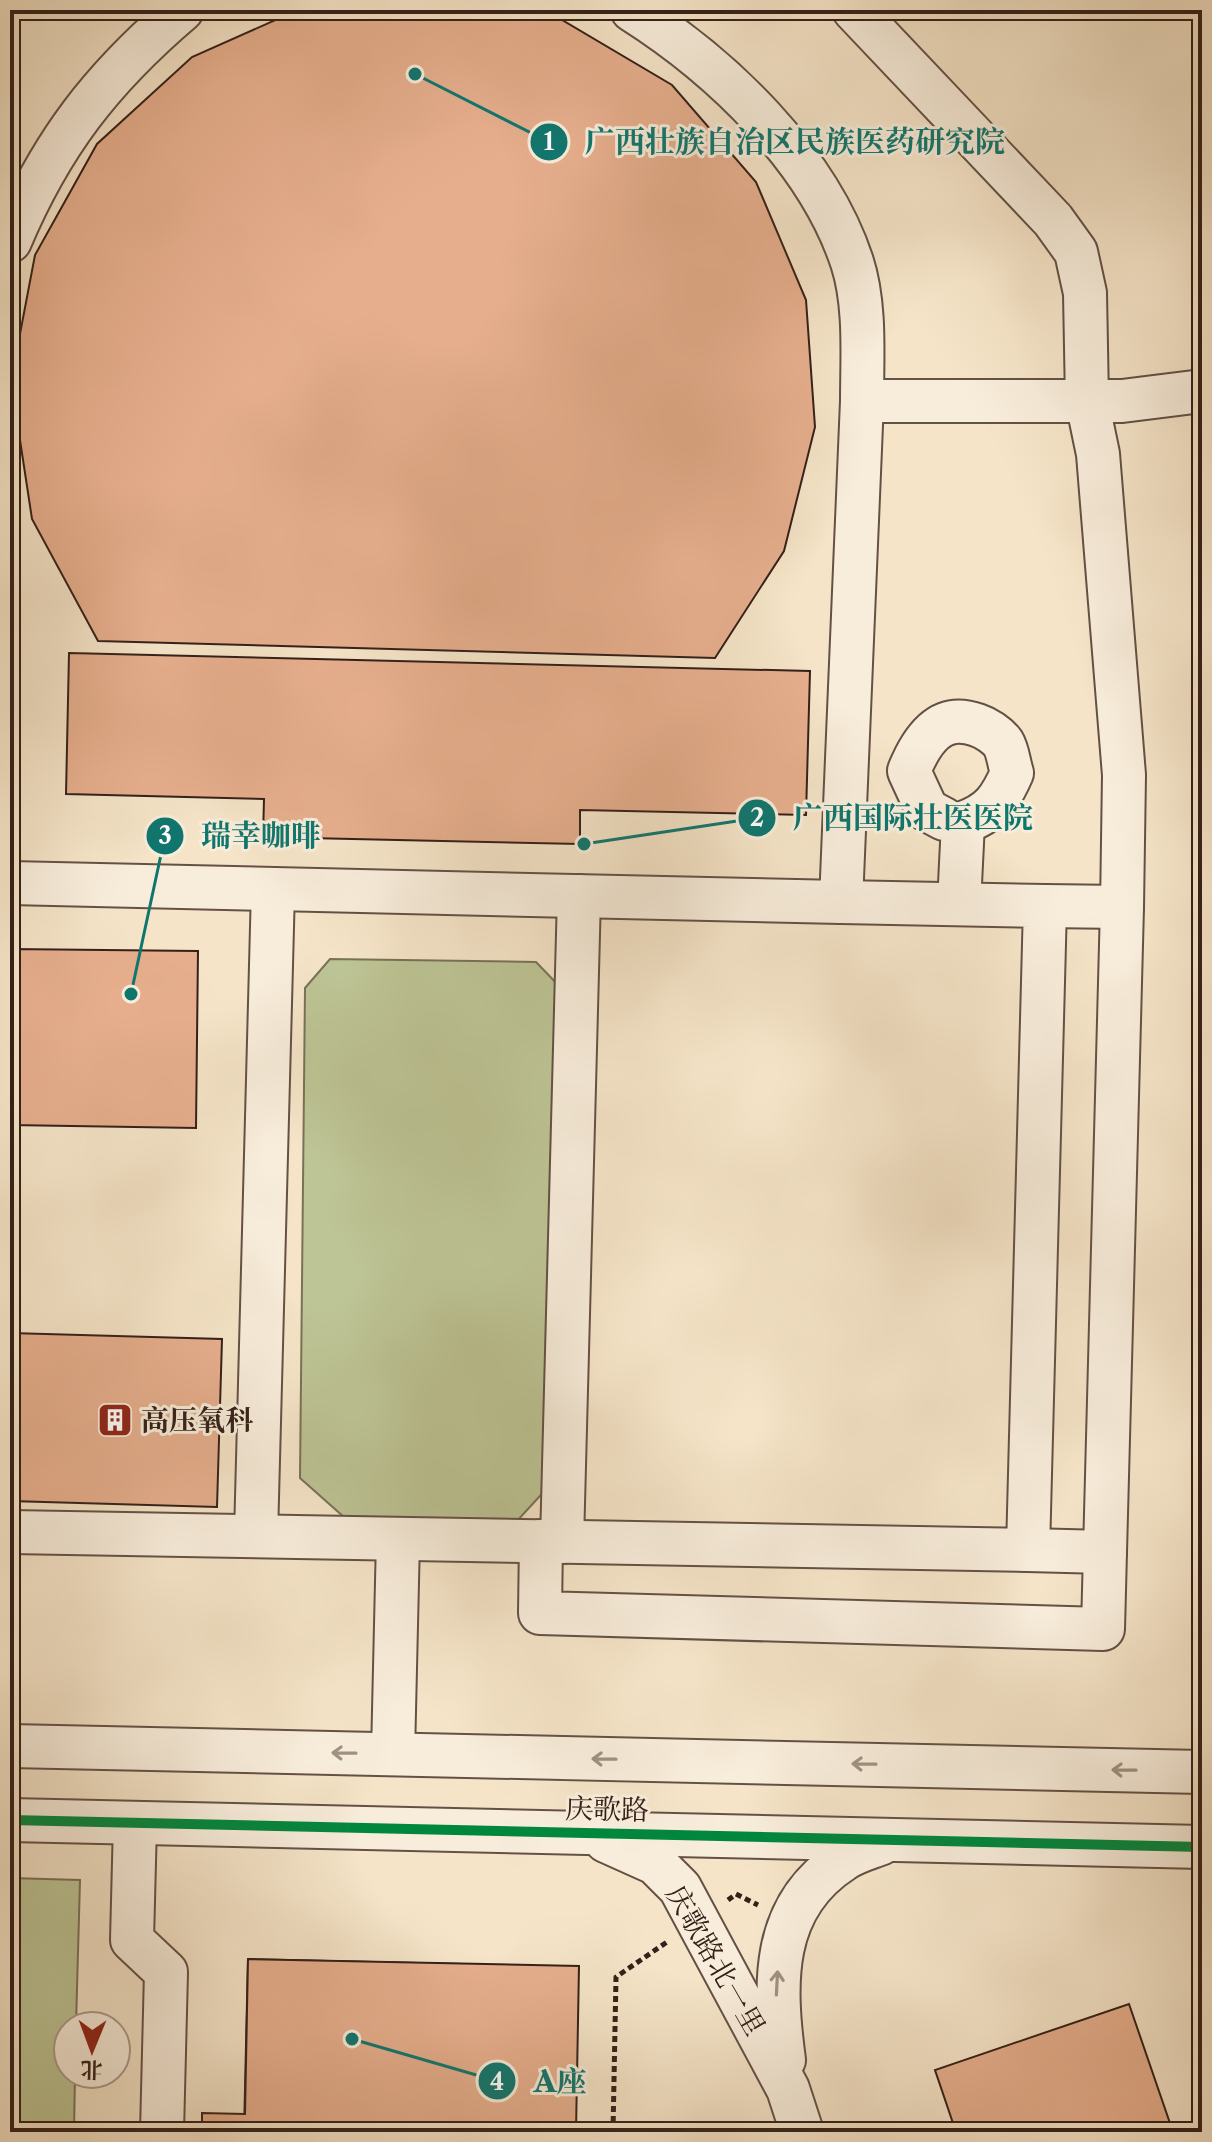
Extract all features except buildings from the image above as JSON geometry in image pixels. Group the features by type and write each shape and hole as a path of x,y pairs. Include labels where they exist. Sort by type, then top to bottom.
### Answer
{"street":[{"path":"10,241 34,185 83,109 145,41 182,10"},
{"path":"632,10 688,24 724,77 822,197 852,264 861,329 862,401 841,902"},
{"path":"579,896 552,1542 540,1613 1103,1629 1124,775 1098,454 1087,401 1085,293 1076,252 1053,220 854,10"},
{"path":"862,401 1122,401 1202,391"},
{"path":"944,819 927,810 909,771 920,744 936,727 961,719 986,728 1003,744 1012,773 1000,800 984,815 963,823 959,904"},
{"path":"10,883 1122,907"},
{"path":"256,1536 273,889"},
{"path":"1028,1550 1045,906"},
{"path":"10,1532 1105,1552"},
{"path":"393,1754 398,1539"},
{"name":"庆歌路","path":"10,1746 1202,1772"},
{"name":"庆歌路","path":"10,1820 1202,1847"},
{"path":"135,1823 132,1940 166,1972 162,2132"},
{"name":"庆歌路北一里","path":"580,1832 655,1863 680,1888 788,2089 802,2132"},
{"name":"庆歌路北一里","path":"788,2089 776,2003 779,1953 791,1920 813,1886 843,1859 889,1840"}],"path":[{"path":"613,2132 616,1977 736,1894 791,1920"}],"green space":[{"path":"330,959 536,962 564,991 550,1485 517,1521 345,1518 300,1478 305,988"},
{"path":"10,1878 80,1880 76,2010 52,2010 52,2090 75,2090 74,2132 10,2132"}],"cycle path":[{"path":"10,1820 1202,1847"}],"place":[{"name":"广西壮族自治区民族医药研究院","path":"415,74"},
{"name":"广西国际壮医医院","path":"584,844"},
{"name":"瑞幸咖啡","path":"131,994"},
{"name":"高压氧科","path":"115,1420"},
{"name":"A座","path":"352,2039"}]}
